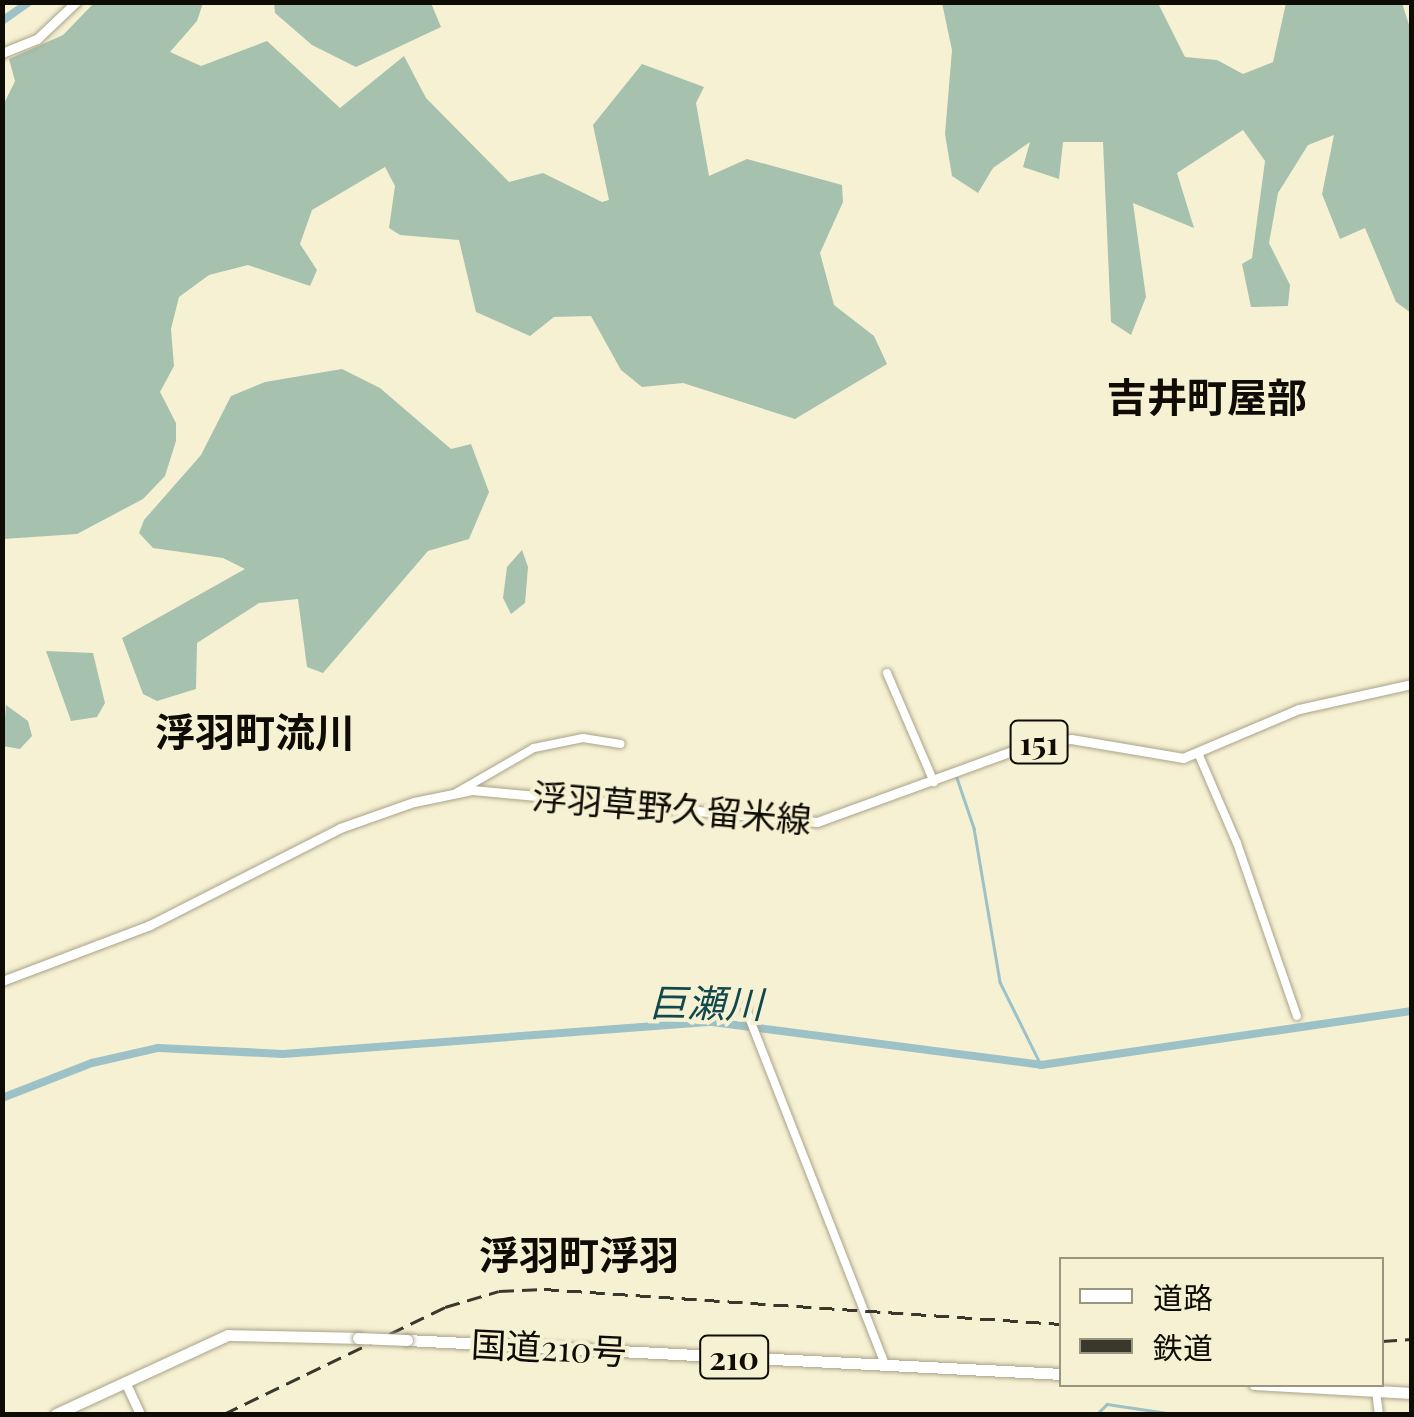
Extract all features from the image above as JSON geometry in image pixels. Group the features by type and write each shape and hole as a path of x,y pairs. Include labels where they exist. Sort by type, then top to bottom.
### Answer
{"highway":[{"name":"国道210号","path":"56,1414 127,1386 178,1354 228,1335 406,1340 1059,1374"},
{"path":"1306,1387 1412,1393"}],"main road":[{"path":"2,53 36,40 76,2"},
{"name":"浮羽草野久留米線","path":"2,981 150,925 360,819 456,793 488,791 796,823 842,817 1051,740 1171,759 1198,753 1299,709 1412,684"},
{"path":"127,1386 140,1414"}],"street":[{"path":"887,674 934,782"},
{"path":"456,793 524,751 583,738 622,744"},
{"path":"1198,753 1237,843 1296,1016"},
{"path":"745,1008 885,1365"},
{"path":"1376,1391 1379,1414"}],"green space":[{"path":"94,3 203,3 197,21 170,52 201,66 267,41 340,108 404,56 426,98 509,182 543,173 602,202 609,200 593,125 642,64 704,87 696,103 709,176 747,159 842,185 843,202 820,253 834,305 874,336 887,364 795,419 683,383 642,387 621,370 591,316 554,317 530,336 476,312 459,240 400,235 389,228 395,186 385,167 312,210 300,244 317,270 310,286 248,265 209,275 179,297 171,329 174,366 160,392 176,423 176,441 165,476 143,499 77,534 3,539 2,108 15,81 9,59 63,35"},
{"path":"274,3 431,3 441,27 356,67 312,45 275,13"},
{"path":"942,3 1158,3 1185,57 1217,60 1243,74 1273,62 1286,3 1402,3 1412,34 1411,313 1396,302 1365,228 1340,239 1322,194 1334,135 1308,145 1278,193 1269,243 1290,285 1288,306 1251,307 1242,264 1252,258 1265,161 1243,130 1177,173 1194,228 1133,203 1146,297 1131,335 1111,322 1103,142 1063,142 1059,179 1023,167 1030,142 993,168 978,193 952,176 945,134 952,50"},
{"path":"342,369 380,388 451,449 471,444 489,492 469,539 428,551 323,673 307,667 298,599 259,603 197,643 196,689 157,701 143,694 122,638 245,569 223,558 153,548 139,533 144,520 201,455 231,396 265,382"},
{"path":"522,550 528,567 525,603 511,614 503,598 507,567"},
{"path":"46,651 93,653 105,703 97,717 71,721"},
{"path":"6,705 28,721 32,736 20,749 3,746"}],"waterway":[{"name":"巨瀬川","path":"2,21 29,2"},
{"path":"957,778 974,828 1000,982 1041,1065"},
{"name":"巨瀬川","path":"2,1098 92,1063 158,1048 283,1054 712,1022 1041,1065 1412,1011"},
{"path":"1097,1414 1107,1404 1173,1414"}],"railway":[{"path":"224,1414 445,1307 499,1291 544,1289 1059,1324"},
{"path":"1384,1341 1412,1339"}],"district":[{"name":"吉井町屋部","path":"1207,396"},
{"name":"浮羽町流川","path":"255,731"},
{"name":"浮羽町浮羽","path":"579,1254"}]}
